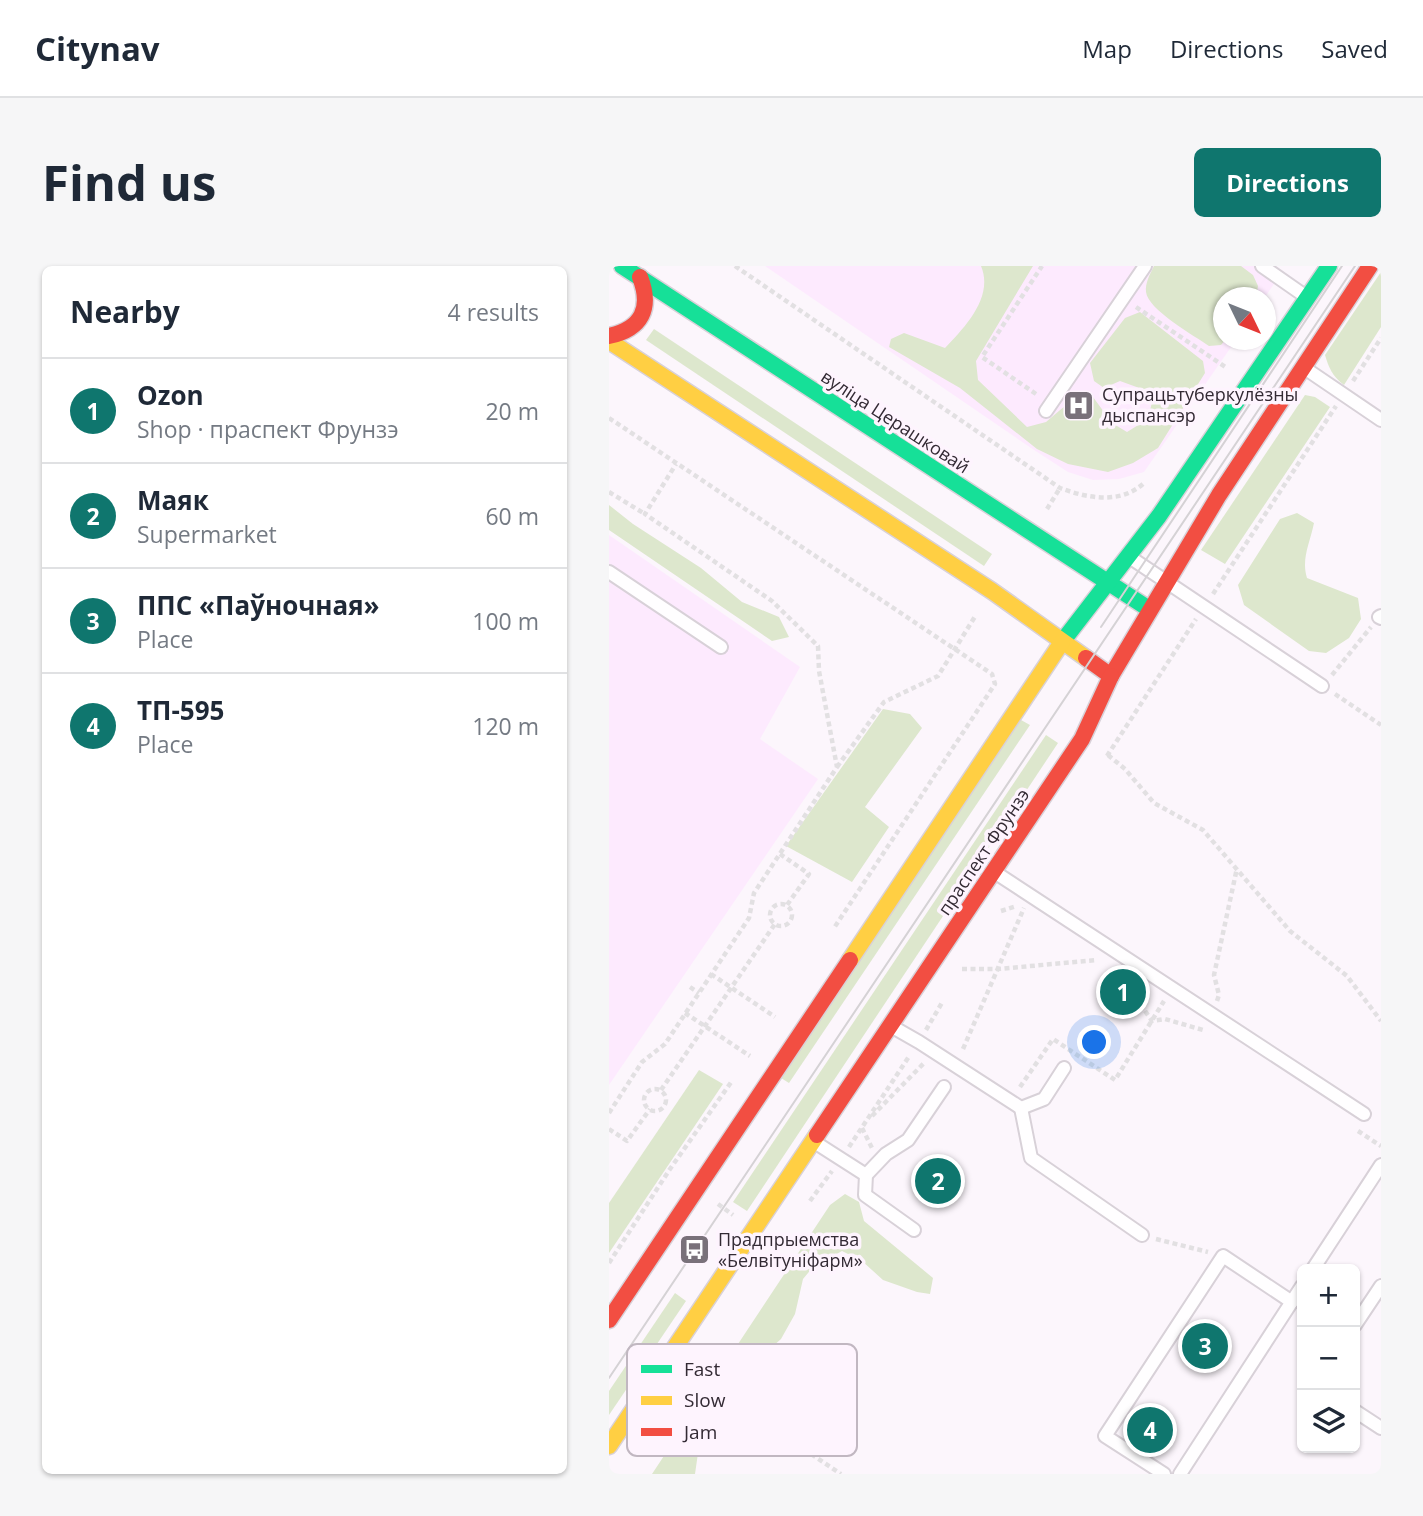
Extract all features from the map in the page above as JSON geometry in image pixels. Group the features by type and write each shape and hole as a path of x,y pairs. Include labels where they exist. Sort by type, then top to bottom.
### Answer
{"main road":[{"name":"праспект Фрунзэ","path":"677,1344 1082,738 1111,676 1219,495 1289,357 1321,309 1329,266"},
{"name":"праспект Фрунзэ","path":"609,1320 1062,642 1289,357 1321,309 1370,266"},
{"name":"вуліца Церашковай","path":"624,267 1149,609"},
{"path":"609,336 628,331 642,317 646,297 640,277"},
{"path":"609,341 992,591 1111,676"},
{"name":"праспект Фрунзэ","path":"609,1446 627,1419"}],"lane":[{"path":"1046,411 1145,266"},
{"path":"1262,266 1321,309"},
{"path":"1289,357 1381,420"},
{"path":"1129,557 1322,686"},
{"path":"609,572 721,647"},
{"path":"994,871 1364,1114"},
{"path":"890,1026 1021,1108 1031,1158 1142,1235"},
{"path":"1021,1108 1044,1099 1064,1069"},
{"path":"914,1230 865,1195 866,1175 886,1154 908,1140 943,1087"},
{"path":"813,1141 866,1175"},
{"path":"1316,1264 1381,1165"},
{"path":"1164,1474 1105,1436 1223,1256 1292,1302"},
{"path":"1360,1318 1381,1286"},
{"path":"1179,1474 1297,1294"},
{"path":"1360,1414 1381,1428"}],"path":[{"path":"735,266 1060,488 1080,495 1107,499 1138,488 1152,476"},
{"path":"1036,394 982,357 1042,266"},
{"path":"1123,298 1231,371"},
{"path":"1381,338 1108,755 1125,769 1154,803 1203,830 1290,931 1347,976 1381,1021"},
{"path":"609,418 992,674 995,684 828,937"},
{"path":"645,514 677,464"},
{"path":"1047,509 1060,488"},
{"path":"609,492 772,601 818,646 819,671 837,767"},
{"path":"609,1113 642,1062 665,1044 749,918 754,893 837,767 884,702 938,676 976,615"},
{"path":"1380,617 1322,686 1381,725"},
{"path":"780,854 809,874 787,905"},
{"path":"1152,1021 1165,1019 1203,1031 1219,995 1214,975 1237,868"},
{"path":"776,904 787,905 792,912 790,921 783,926 775,924 770,911 776,904"},
{"path":"1025,904 1034,911"},
{"path":"1001,911 1025,904"},
{"path":"952,1041 963,1049 1025,904"},
{"path":"661,1090 775,924"},
{"path":"962,969 998,969 1109,959"},
{"path":"1117,969 1152,1021"},
{"path":"711,975 775,1017 769,1027"},
{"path":"690,987 699,993"},
{"path":"1010,1080 1021,1088 1053,1040 1115,1080 1165,999"},
{"path":"685,1013 750,1056"},
{"path":"742,1067 756,1046"},
{"path":"906,1062 922,1063"},
{"path":"609,1263 734,1079"},
{"path":"653,1089 661,1090 666,1097 665,1106 658,1111 650,1110 644,1100 647,1092 653,1089"},
{"path":"609,1129 627,1141 650,1110"},
{"path":"670,1170 753,1230"},
{"path":"1142,1235 1223,1256"},
{"path":"814,1456 841,1474"}],"shaded area":[{"name":"Супрацьтуберкулёзны дыспансэр","path":"765,266 1275,266 1282,272 1272,287 1213,287 1213,350 1229,350 1144,472 1119,479 1093,480 1068,472"},
{"path":"609,535 800,667 760,739 818,779 609,1085"}],"green space":[{"path":"981,266 1033,266 976,361 978,380 1027,427 1046,422 1079,394 1093,397 1112,423 1127,432 1148,419 1152,402 1142,389 1120,381 1104,388 1094,381 1090,363 1125,318 1140,312 1203,361 1205,373 1158,448 1133,463 1108,472 1068,464 1037,449 960,388 889,347 891,339 904,333 945,348 969,321 981,300 984,278"},
{"path":"1154,266 1241,266 1253,275 1258,286 1213,287 1213,346 1209,346 1155,307 1146,292"},
{"path":"1381,272 1381,327 1344,385 1331,372 1325,355"},
{"path":"654,329 992,554 984,566 646,340"},
{"path":"1305,395 1315,397 1330,407 1225,564 1201,550"},
{"path":"609,505 633,524 701,568 742,602 779,617 789,637 772,641 609,530"},
{"path":"1297,513 1314,523 1306,558 1307,578 1358,598 1361,619 1349,638 1326,653 1309,651 1244,605 1238,585 1280,519"},
{"path":"883,709 910,714 922,728 865,807 889,827 852,882 786,846"},
{"path":"1021,720 1030,725 789,1083 781,1078"},
{"path":"1046,735 1058,743 747,1211 733,1202"},
{"path":"699,1070 723,1084 609,1253 609,1203"},
{"path":"845,1194 859,1202 864,1221 933,1278 930,1294 883,1280 862,1261 842,1251 813,1267 803,1279 795,1314 781,1339 775,1344 738,1344 830,1205"},
{"path":"675,1293 686,1301 657,1344 641,1344"},
{"path":"627,1364 627,1388 609,1415 609,1391"},
{"path":"664,1456 698,1456 695,1474 652,1474"}],"tram line":[{"path":"1101,627 1342,266"},
{"path":"632,1344 1355,266"},
{"path":"609,1378 627,1351"}],"traffic: fast":[{"path":"622,266 1149,609"},
{"path":"1062,642 1159,516 1329,266"}],"traffic: slow":[{"path":"609,341 992,591 1086,658"},
{"path":"850,960 1062,642"},
{"path":"677,1344 817,1135"},
{"path":"609,1446 627,1419"}],"traffic: jam":[{"path":"1086,658 1111,676 1219,495 1370,266"},
{"path":"609,336 629,328 641,316 645,298 640,277"},
{"path":"817,1135 1082,739 1111,676"},
{"path":"609,1320 850,960"}],"place":[{"name":"Супрацьтуберкулёзны дыспансэр","path":"1079,405"},
{"name":"Ozon","path":"1123,992"},
{"name":"Маяк","path":"938,1181"},
{"name":"Прадпрыемства «Белвітуніфарм»","path":"695,1250"},
{"name":"ППС «Паўночная»","path":"1205,1346"},
{"name":"ТП-595","path":"1150,1430"}]}
